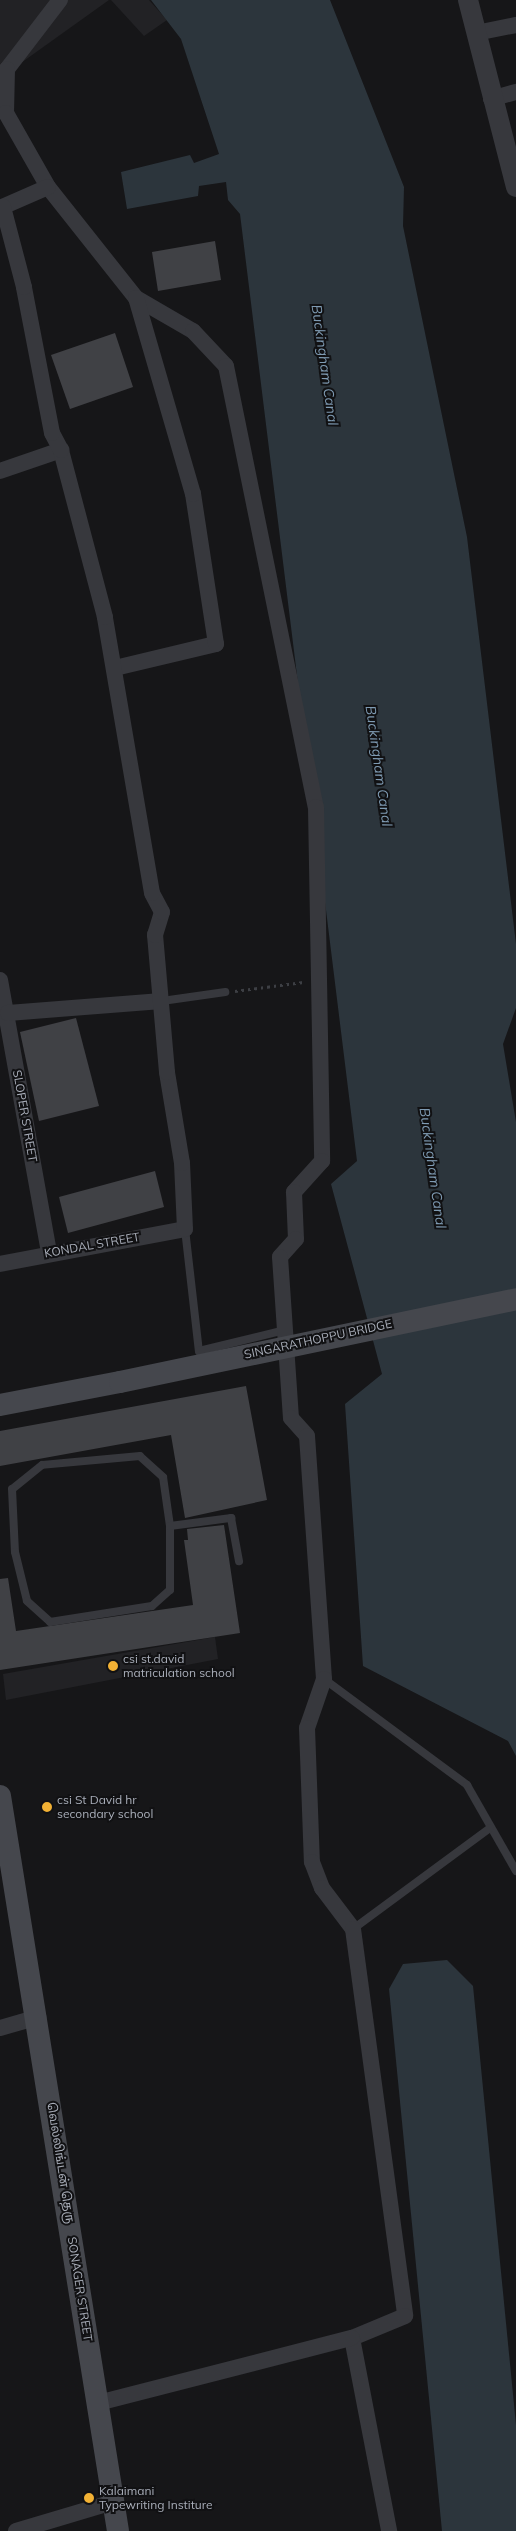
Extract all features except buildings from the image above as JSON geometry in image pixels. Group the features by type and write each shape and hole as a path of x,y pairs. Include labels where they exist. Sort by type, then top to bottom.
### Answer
{"main road":[{"name":"SINGARATHOPPU BRIDGE","path":"0,1405 120,1382 516,1299"},
{"name":"வெல்லிங்டன் தெரு","path":"0,1796 5,1858 40,2026 118,2531"}],"street":[{"path":"60,0 16,54 2,84 6,114 48,187 136,298 193,331 226,366 316,807 322,1161 294,1192 296,1239 280,1257 291,1418 308,1436 324,1680 307,1728 312,1862 322,1888 353,1929 405,2316 352,2338 98,2403"},
{"path":"468,0 491,99 516,187"},
{"path":"476,33 516,25"},
{"path":"491,99 516,92"},
{"path":"48,187 1,208 24,287 52,433 61,450 115,668 152,893 162,912 156,935 167,1072 182,1163 185,1229"},
{"path":"115,668 216,644 193,494 136,298"},
{"path":"0,471 61,450"},
{"name":"SLOPER STREET","path":"0,980 8,1013 49,1252"},
{"path":"8,1013 162,1001"},
{"name":"KONDAL STREET","path":"0,1264 49,1252 185,1229"},
{"path":"0,2028 40,2026"},
{"name":"SONAGER STREET","path":"40,2026 113,2502"},
{"path":"352,2338 389,2531"},
{"path":"16,2531 113,2502"}],"lane":[{"path":"162,1001 224,992"},
{"path":"185,1229 199,1350 285,1330"},
{"path":"140,1456 163,1477 170,1526 170,1590 152,1606 50,1622 27,1601 15,1552 12,1489 42,1465 140,1456"},
{"path":"170,1526 231,1518 239,1561"},
{"path":"324,1680 467,1785 516,1871"},
{"path":"353,1929 490,1828"}],"path":[{"path":"224,992 319,979"}],"shaded area":[{"path":"0,0 109,0 0,78"},
{"path":"111,0 149,0 167,20 144,36"},
{"name":"csi st.david matriculation school","path":"215,1637 218,1659 6,1700 3,1674"}],"water":[{"name":"Buckingham Canal","path":"151,0 330,0 404,187 403,226 467,537 516,944 516,1008 503,1044 516,1122 516,1756 508,1741 363,1666 345,1404 382,1374 331,1184 357,1161 240,214 228,200 226,182 199,186 198,196 127,209 121,172 190,155 194,163 219,154 181,39"},
{"path":"447,1960 473,1986 516,2425 516,2531 442,2531 389,1989 403,1964"}],"place":[{"name":"csi st.david matriculation school","path":"113,1666"},
{"name":"csi St David hr secondary school","path":"47,1807"},
{"name":"Kalaimani Typewriting Institure","path":"89,2498"}]}
